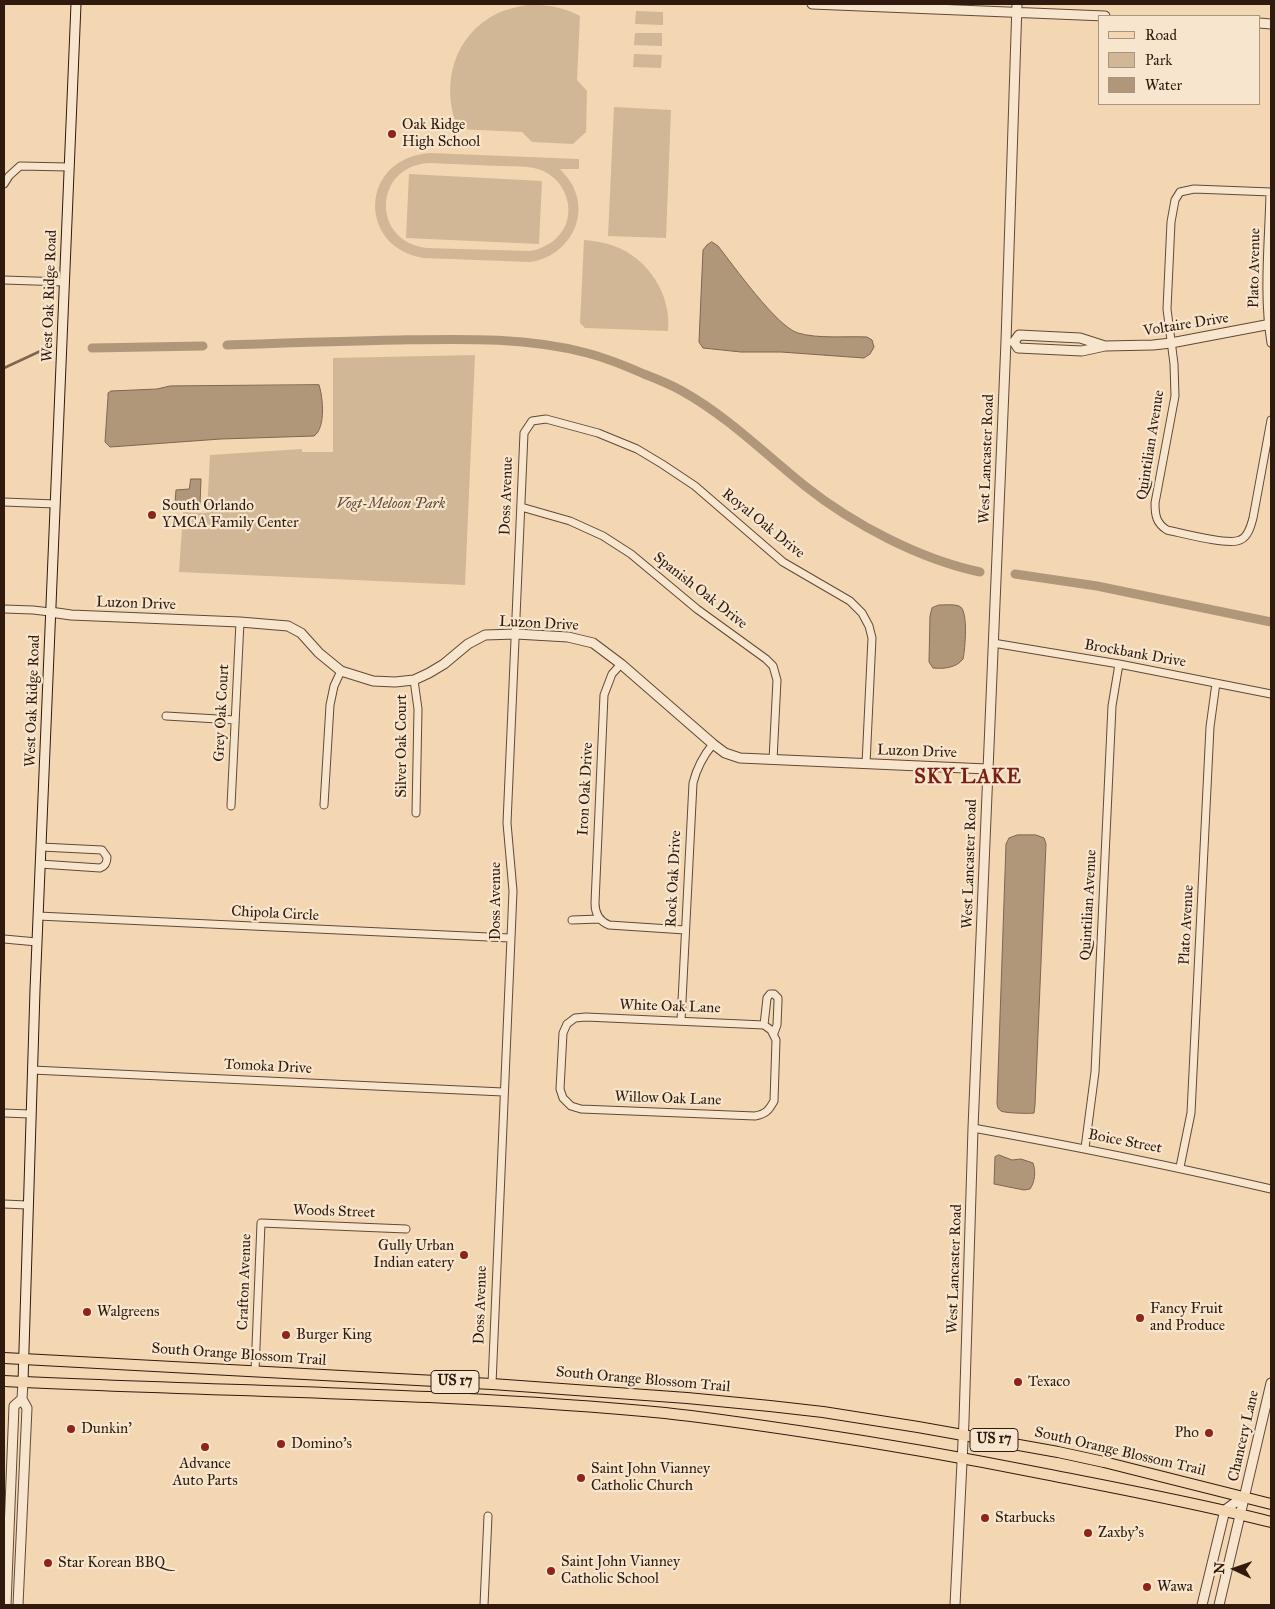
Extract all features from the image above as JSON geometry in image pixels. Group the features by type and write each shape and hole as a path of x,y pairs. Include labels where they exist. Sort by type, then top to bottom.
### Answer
{"main road":[{"name":"South Orange Blossom Trail","path":"4,1358 492,1384 687,1398 823,1412 963,1434 1104,1462 1271,1504"},
{"name":"South Orange Blossom Trail","path":"4,1381 477,1399 667,1413 752,1424 961,1457 1225,1510 1271,1522"},
{"path":"477,1399 488,1392 492,1384"},
{"path":"624,1410 629,1403 645,1396"}],"street":[{"name":"West Oak Ridge Road","path":"18,1605 27,1408 22,1399 30,1114 76,4"},
{"path":"812,4 1017,8 1098,15"},
{"name":"West Lancaster Road","path":"955,1605 987,769 1010,341 1017,8"},
{"path":"4,184 20,166 68,167"},
{"name":"Quintilian Avenue","path":"1271,192 1194,188 1180,192 1175,200 1171,222 1167,309 1174,364 1175,396 1155,503 1155,516 1160,526 1167,530 1231,543 1242,540 1251,528 1271,420"},
{"name":"Plato Avenue","path":"1271,192 1267,300 1271,343"},
{"path":"4,280 64,282"},
{"name":"Voltaire Drive","path":"1105,346 1080,338 1019,335 1010,341 1018,348 1082,351 1105,346 1171,343 1270,325"},
{"name":"Royal Oak Drive","path":"532,421 546,418 598,433 637,450 662,464 695,486 783,562 850,601 862,612 869,626 872,638 866,764"},
{"name":"Doss Avenue","path":"492,1384 513,891 507,823 524,433 532,421"},
{"path":"4,502 55,504"},
{"name":"Spanish Oak Drive","path":"521,507 570,521 603,536 631,554 697,609 766,659 772,666 777,680 773,760"},
{"path":"4,609 50,612"},
{"name":"Luzon Drive","path":"50,612 70,615 240,622 288,626 301,633 318,653 341,671 373,680 395,682 414,680 444,664 468,644 485,635 516,634 568,637 593,643 621,664 713,744 731,756 773,760 987,769"},
{"name":"Grey Oak Court","path":"231,806 240,622"},
{"name":"Brockbank Drive","path":"993,643 1119,664 1271,694"},
{"name":"Iron Oak Drive","path":"599,919 594,903 604,695 612,674 621,664"},
{"name":"Quintilian Avenue","path":"1085,1148 1095,1072 1112,706 1119,664"},
{"path":"324,805 330,705 334,686 341,671"},
{"name":"Silver Oak Court","path":"414,680 418,709 416,813"},
{"name":"Plato Avenue","path":"1180,1167 1191,1113 1210,727 1216,683"},
{"path":"166,716 235,720"},
{"name":"Rock Oak Drive","path":"681,1021 693,783 701,758 713,744"},
{"path":"40,864 100,868 104,867 107,857 102,850 41,846"},
{"name":"Chipola Circle","path":"38,916 510,938"},
{"path":"572,920 599,919 605,924 614,926 685,930"},
{"path":"4,939 37,942"},
{"path":"770,994 774,994 778,1001 777,1025 774,1033 764,1026 767,998 770,994"},
{"name":"White Oak Lane","path":"562,1061 563,1034 567,1024 576,1018 764,1026"},
{"name":"Willow Oak Lane","path":"562,1061 560,1088 563,1098 571,1106 581,1109 755,1116 764,1114 770,1109 774,1101 777,1045 774,1033"},
{"name":"Tomoka Drive","path":"32,1070 503,1092"},
{"path":"4,1113 30,1114"},
{"name":"Boice Street","path":"972,1128 1180,1167 1271,1189"},
{"path":"4,1204 28,1205"},
{"name":"Woods Street","path":"262,1223 406,1229"},
{"name":"Crafton Avenue","path":"255,1371 262,1223"},
{"name":"Chancery Lane","path":"1219,1605 1271,1383"},
{"name":"West Oak Ridge Road","path":"6,1605 14,1406 22,1399"},
{"path":"1202,1605 1225,1510 1244,1496"},
{"path":"484,1605 488,1516"},
{"path":"7,1587 11,1599 10,1605"}],"green space":[{"path":"527,5 554,7 580,16 577,80 587,91 586,132 573,144 532,142 522,132 458,129 450,95 454,63 461,48 470,34 483,22 498,13"},
{"path":"636,11 663,12 663,25 635,24"},
{"path":"635,33 662,33 662,46 634,45"},
{"path":"634,54 662,55 661,68 633,67"},
{"path":"614,107 671,110 666,238 608,236"},
{"path":"430,153 579,159 579,169 560,169 571,182 575,191 578,215 575,227 570,237 553,254 530,262 424,258 402,251 387,238 378,222 375,204 379,186 390,170 407,159","holes":["429,163 526,167 541,170 555,179 564,192 568,208 566,224 556,239 541,248 530,251 427,248 409,243 396,233 388,219 386,204 389,190 397,177 411,167"]},
{"path":"409,174 542,181 539,244 406,238"},
{"path":"584,240 614,246 637,259 647,269 662,291 666,304 668,331 585,328 580,323"},
{"name":"Vogt-Meloon Park","path":"475,355 465,585 179,572 183,512 207,513 210,455 302,449 302,452 333,452 333,358"}],"water":[{"path":"712,242 718,246 767,308 789,328 798,333 814,336 867,337 872,340 874,347 870,354 864,358 781,352 741,352 703,348 699,342 703,250"},
{"path":"319,385 322,397 322,420 318,432 314,436 221,439 110,447 105,442 108,393 111,391 157,389 170,386"},
{"path":"191,479 201,479 200,505 175,503 176,490 189,489"},
{"path":"939,605 959,606 962,609 965,622 965,639 963,659 960,662 949,667 933,668 929,662 930,616 932,608"},
{"path":"1017,835 1036,835 1044,838 1046,844 1035,1105 1034,1113 1012,1113 1001,1111 997,1104 1006,844 1009,838"},
{"path":"999,1155 1012,1160 1021,1159 1033,1163 1034,1176 1030,1189 1024,1190 994,1184 995,1157"}],"waterway":[{"path":"227,345 470,339 541,344 594,355 616,362 677,388 699,401 730,423 805,486 844,514 865,526 910,549 980,572"},
{"path":"92,348 203,346"},
{"path":"4,368 47,348"},
{"path":"1015,574 1097,586 1271,622"}],"place":[{"name":"Oak Ridge High School","path":"392,134"},
{"name":"South Orlando YMCA Family Center","path":"152,515"},
{"name":"Gully Urban Indian eatery","path":"464,1255"},
{"name":"Walgreens","path":"87,1312"},
{"name":"Fancy Fruit and Produce","path":"1140,1318"},
{"name":"Burger King","path":"286,1335"},
{"name":"Texaco","path":"1018,1382"},
{"name":"Dunkin'","path":"71,1429"},
{"name":"Pho","path":"1209,1433"},
{"name":"Domino's","path":"281,1444"},
{"name":"Advance Auto Parts","path":"205,1447"},
{"name":"Saint John Vianney Catholic Church","path":"581,1478"},
{"name":"Starbucks","path":"985,1518"},
{"name":"Zaxby's","path":"1088,1533"},
{"name":"Star Korean BBQ","path":"48,1563"},
{"name":"Saint John Vianney Catholic School","path":"551,1571"},
{"name":"Wawa","path":"1147,1587"}],"district":[{"name":"SKY LAKE","path":"968,778"}]}
